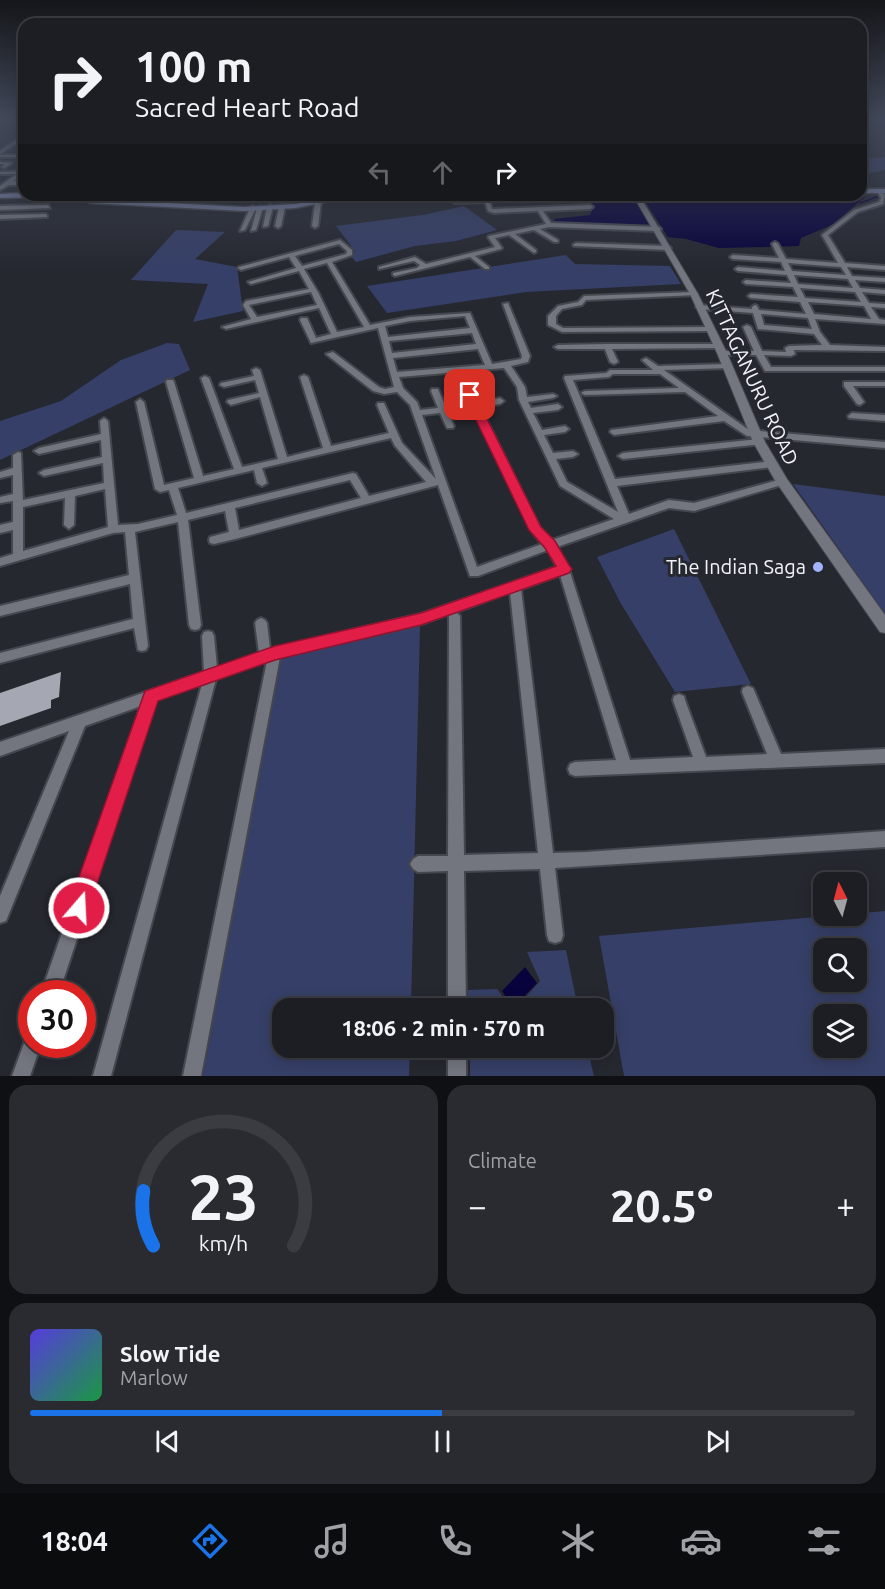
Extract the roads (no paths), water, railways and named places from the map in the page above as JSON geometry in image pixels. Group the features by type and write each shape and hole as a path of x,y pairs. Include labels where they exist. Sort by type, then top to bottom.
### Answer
{"main road":[{"path":"867,191 883,191"},
{"path":"0,196 18,195"},
{"path":"90,201 256,208 282,207 312,201"}],"street":[{"path":"0,172 18,173"},
{"path":"0,188 18,176"},
{"path":"0,182 18,183"},
{"path":"881,322 857,290 826,233 839,226 856,211 881,203 884,198 883,191"},
{"path":"315,226 321,201"},
{"path":"487,201 491,211 590,207"},
{"name":"KITTAGANURU ROAD","path":"640,201 694,294 728,366 757,438 782,482 885,627"},
{"path":"0,208 48,207"},
{"path":"265,226 270,207"},
{"path":"278,226 282,207"},
{"path":"242,230 256,208"},
{"path":"253,230 256,208"},
{"path":"540,210 549,225"},
{"path":"0,217 45,216"},
{"path":"395,274 500,248 490,238 533,227 549,225 658,229"},
{"path":"533,227 556,241"},
{"path":"508,232 534,251"},
{"path":"241,268 340,242 351,253 251,282"},
{"path":"775,244 804,300 816,332 828,348"},
{"path":"576,245 668,248"},
{"path":"291,255 335,335"},
{"path":"471,255 487,268"},
{"path":"816,332 761,327 746,282 733,257 885,268"},
{"path":"381,268 415,259 424,266"},
{"path":"328,260 368,328"},
{"path":"738,269 885,280"},
{"path":"746,282 885,292"},
{"path":"255,320 246,305 248,302 312,290"},
{"path":"694,294 584,298 580,304 560,307 552,316 552,324 562,330 710,329"},
{"path":"751,296 885,306"},
{"path":"394,375 506,365 525,360 526,356 506,304"},
{"path":"226,327 321,306"},
{"path":"699,307 881,322"},
{"path":"304,320 314,341 410,319 465,310 476,330 489,366"},
{"path":"381,325 394,375 399,388 410,398 417,413 437,482 474,573 550,544 669,504 694,507 782,482"},
{"path":"747,327 768,369 885,369"},
{"path":"385,339 476,330"},
{"path":"390,356 481,346"},
{"path":"558,346 720,349 791,354 789,348 885,349"},
{"path":"608,346 614,362"},
{"path":"330,354 376,389 384,392 399,388"},
{"path":"646,360 742,432 757,438"},
{"path":"506,365 521,387 523,400 563,484 614,515 626,519"},
{"path":"626,519 568,378 609,375 610,372 728,366"},
{"path":"224,385 257,373 284,460"},
{"path":"304,377 328,450"},
{"path":"205,378 239,470"},
{"path":"170,382 199,480"},
{"path":"860,402 847,384 884,385"},
{"path":"585,393 686,390"},
{"path":"435,391 450,426"},
{"path":"231,402 264,394"},
{"path":"470,395 536,530 550,544 564,569 625,767"},
{"path":"523,400 553,396"},
{"path":"475,405 500,401"},
{"path":"140,402 160,489 393,435"},
{"path":"381,405 393,435 404,453 437,482"},
{"path":"528,411 558,407"},
{"path":"417,413 443,410"},
{"path":"852,416 885,418"},
{"path":"614,432 725,418"},
{"path":"104,421 113,529"},
{"path":"539,433 565,429"},
{"path":"39,451 105,436"},
{"path":"623,456 757,438 885,445"},
{"path":"550,456 573,454"},
{"path":"18,455 18,556"},
{"path":"44,473 107,459"},
{"path":"612,483 772,464"},
{"path":"257,466 262,483"},
{"path":"0,475 18,470"},
{"path":"0,562 113,529 130,530 353,476 367,501"},
{"path":"214,540 437,482"},
{"path":"0,500 18,501 70,494 110,485"},
{"path":"173,486 182,516 195,625"},
{"path":"69,525 70,494"},
{"path":"229,505 235,535"},
{"path":"0,529 18,525"},
{"path":"130,530 142,645"},
{"path":"0,749 270,654 421,619 564,569"},
{"path":"0,611 135,579"},
{"path":"515,586 555,935"},
{"path":"454,616 457,998"},
{"path":"0,658 139,622"},
{"path":"192,1076 270,654 261,623"},
{"path":"102,1076 211,675 208,636"},
{"path":"748,692 777,761"},
{"path":"54,980 151,696"},
{"path":"679,700 702,764"},
{"path":"0,915 80,721"},
{"path":"575,769 885,756"},
{"path":"418,864 547,862 885,839"},
{"path":"21,1076 27,1058"},
{"path":"457,1058 457,1076"}],"waterway":[{"path":"867,200 885,194"},
{"path":"860,203 866,201"}],"place":[{"name":"The Indian Saga","path":"818,567"}]}
